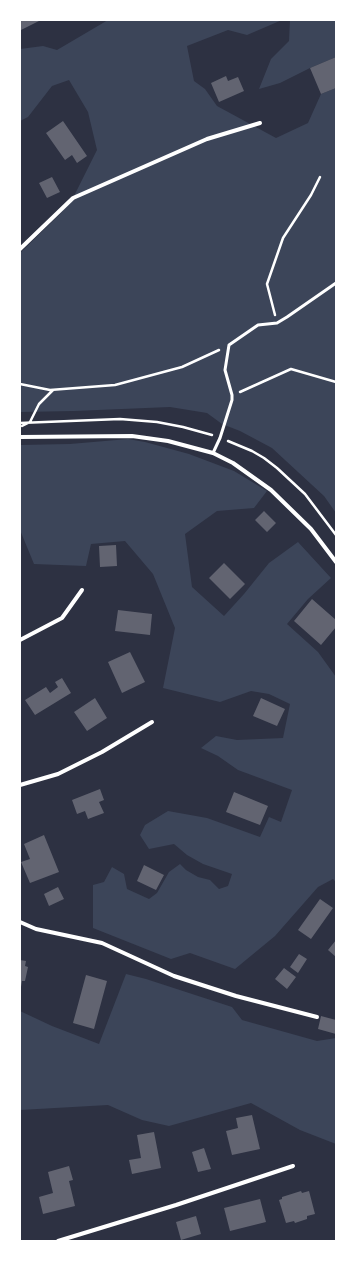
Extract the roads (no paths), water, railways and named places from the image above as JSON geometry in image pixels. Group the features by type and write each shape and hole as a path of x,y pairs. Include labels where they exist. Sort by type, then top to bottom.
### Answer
{"street":[{"path":"20,248 73,198 207,139 260,123"},
{"path":"20,437 132,436 168,441 213,453 233,463 272,490 311,529 336,562"},
{"path":"20,640 62,618 82,590"},
{"path":"20,785 58,774 102,752 152,722"},
{"path":"20,922 36,929 102,943 174,976 236,996 317,1017"},
{"path":"58,1241 176,1205 293,1166"}],"lane":[{"path":"213,453 220,438 232,395 225,370 228,345 258,324 277,323 336,283"}]}
